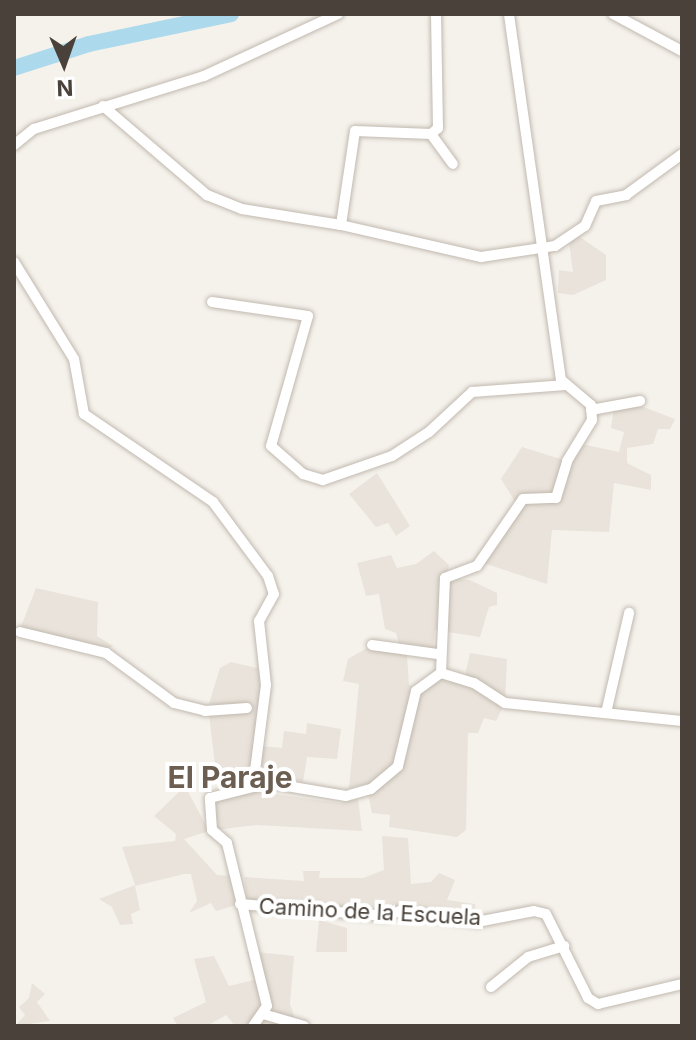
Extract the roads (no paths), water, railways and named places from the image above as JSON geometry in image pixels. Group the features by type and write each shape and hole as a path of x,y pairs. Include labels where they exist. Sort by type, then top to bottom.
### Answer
{"street":[{"path":"14,145 34,129 204,76 338,14"},
{"path":"341,225 355,131 431,134 438,128 436,14"},
{"path":"509,14 545,248 549,312 566,385"},
{"path":"613,14 682,51"},
{"path":"103,106 207,195 242,209 341,225 481,257 569,242 596,201 626,195 682,154"},
{"path":"431,134 453,164"},
{"path":"14,262 74,359 84,414 213,502 268,576 274,594 259,621 266,685 253,786"},
{"path":"212,302 308,316 271,446 303,474 323,480 392,456 429,432 472,392 566,385 582,394 591,410"},
{"path":"591,410 640,401"},
{"path":"441,673 437,654 445,578 477,566 523,499 556,498 591,410"},
{"path":"606,713 629,613"},
{"path":"20,632 106,653 174,703 205,711 247,708"},
{"path":"372,645 437,654"},
{"path":"253,1026 267,1006 227,843 212,830 210,798 253,786 346,796 371,789 398,766 416,691 441,673"},
{"path":"441,673 474,683 505,703 682,721"},
{"name":"Camino de la Escuela","path":"240,904 386,916 400,911 477,922 534,911 546,914 588,998 598,1004 682,984"},
{"path":"491,987 528,957 564,946"},
{"path":"263,1014 304,1026"}],"waterway":[{"path":"14,68 89,44 231,14"}],"district":[{"name":"El Paraje","path":"230,777"}]}
